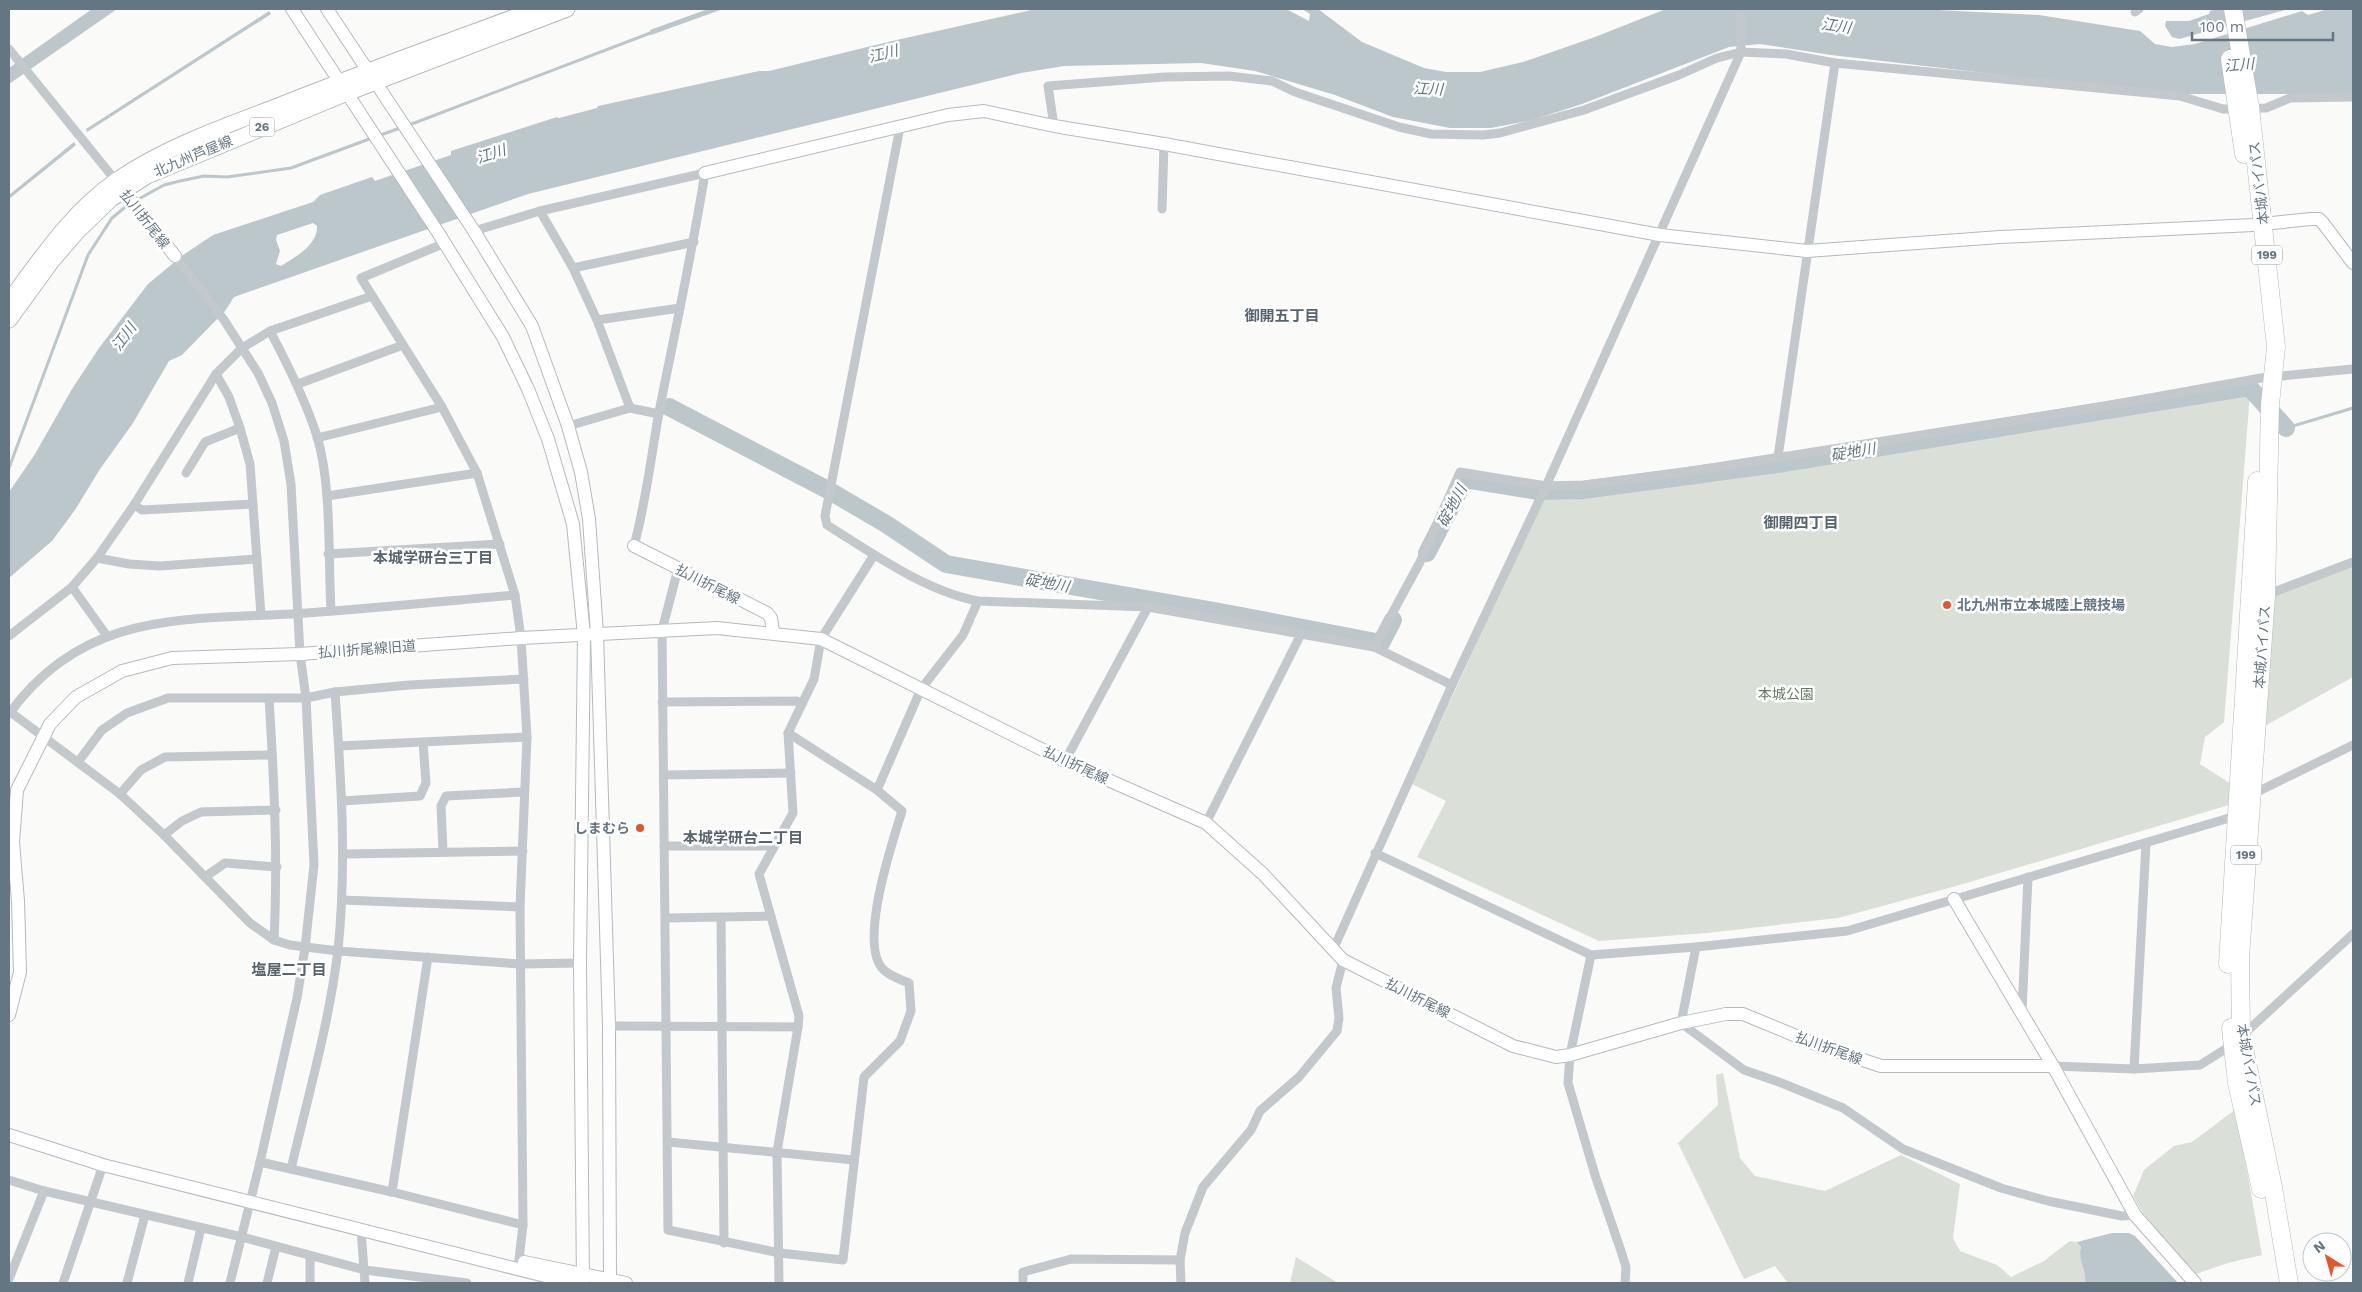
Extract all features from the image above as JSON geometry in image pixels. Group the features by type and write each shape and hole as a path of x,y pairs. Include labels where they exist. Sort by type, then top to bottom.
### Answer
{"highway":[{"name":"本城バイパス","path":"2222,9 2246,108"},
{"name":"本城バイパス","path":"2233,9 2259,224 2264,348 2270,404 2265,423 2266,595 2250,796 2240,957 2236,1039 2237,1083 2261,1188 2277,1283"},
{"name":"本城バイパス","path":"2267,378 2228,955 2236,1039 2273,1187 2289,1283"}],"main road":[{"name":"北九州芦屋線","path":"9,301 47,250 72,221 158,156 180,146 372,76 536,9"},
{"name":"北九州芦屋線","path":"372,76 567,9"},
{"name":"北九州芦屋線","path":"9,320 52,261 119,185"}],"street":[{"path":"292,9 442,238 503,337 528,389 548,440 574,524 591,635 580,963 583,1279"},
{"path":"327,9 472,227 532,326 568,426 581,472 589,518 591,635 609,1026 610,1281"},
{"path":"1333,950 1452,685 1546,486 1741,52 1740,9"},
{"path":"9,49 119,185"},
{"path":"1054,126 1048,86 1165,77 1229,76 1272,81 1295,92 1399,127 1431,134 1483,135 1500,133 1584,110 1678,75 1717,58 1741,52 1786,54 1835,63 2180,96 2214,108 2266,108 2290,98 2353,97"},
{"path":"1778,457 1835,63"},
{"path":"472,227 900,128 948,115 984,111 1054,126 1164,144 1660,235 1807,251 2000,237 2259,224 2319,219 2353,263"},
{"path":"900,128 825,516 827,525 874,555 947,594 978,601 1148,607 1374,647 1452,685"},
{"path":"1162,209 1164,144"},
{"path":"634,546 643,513 659,414 694,242 705,173"},
{"name":"払川折尾線","path":"119,185 176,258"},
{"path":"540,211 573,268 597,320 630,408"},
{"path":"442,238 361,278 442,407 477,473 515,595 521,638 527,737 523,792 523,851 520,907 523,1225 518,1264"},
{"path":"573,268 694,242"},
{"name":"払川折尾線旧道","path":"176,258 224,320 258,373 272,404 284,440 291,484 300,654 662,630 717,628 773,632"},
{"path":"9,636 72,587 97,558 134,505 216,374 242,348 270,331 372,296"},
{"path":"597,320 680,308"},
{"path":"270,331 298,384 317,438 327,496 331,611"},
{"path":"298,384 403,345"},
{"path":"1374,647 1420,562 1460,472 1546,486 1603,483 2100,407 2267,378 2353,369"},
{"path":"216,374 229,397 250,464 260,615"},
{"path":"317,438 442,407"},
{"path":"568,426 630,408 659,414"},
{"path":"186,473 206,442 240,428"},
{"path":"327,496 477,473"},
{"path":"134,505 142,510 253,504"},
{"path":"328,554 500,544"},
{"name":"払川折尾線","path":"634,546 767,613 771,618 773,632 821,639 1065,761 1206,823 1263,874 1343,960 1513,1046 1556,1056 1570,1055 1682,1023 1726,1014 1743,1014 1826,1048 1881,1066 2054,1066"},
{"path":"779,1283 777,1152 799,1016 759,874 793,813 788,734 814,679 821,639 874,555"},
{"path":"97,558 129,564 160,566 257,559"},
{"path":"2266,595 2353,562"},
{"path":"678,569 662,630 668,1230 780,1253 843,1260 864,1077 900,1041 911,1011 909,983 884,971 874,950 879,887 902,811 877,790 788,734"},
{"path":"72,587 107,636"},
{"path":"515,595 331,611 166,621 107,636 60,660 38,679 9,712 120,794 206,876 250,923 274,940 305,948 338,951 520,964 580,963"},
{"path":"877,790 921,689 962,635 978,601"},
{"path":"1065,761 1148,607"},
{"path":"1206,823 1301,634"},
{"path":"9,1016 20,972 12,875 17,790 50,724 76,697 122,671 172,658 300,654 306,698 314,865 305,948 297,998 260,1162 230,1283"},
{"path":"78,762 102,730 128,713 168,698 306,698 335,692 524,679"},
{"path":"291,1169 328,1007 338,951 344,854 335,692"},
{"path":"269,698 276,810 277,867 274,940"},
{"path":"662,702 797,701 802,704"},
{"path":"339,746 527,737"},
{"path":"342,801 420,796 426,784 423,742"},
{"path":"2250,796 2353,745"},
{"path":"120,794 142,770 165,757 272,755"},
{"path":"664,775 791,773"},
{"path":"443,851 441,806 446,796 523,792"},
{"path":"164,835 182,821 201,812 276,810"},
{"path":"1375,853 1591,955 1696,947 1847,931 2236,816"},
{"path":"2134,1068 2146,843"},
{"path":"664,846 773,846"},
{"path":"344,854 523,851"},
{"path":"206,876 225,863 277,867"},
{"path":"2022,1011 2028,877"},
{"path":"1954,899 2054,1066 2135,1215 2195,1283"},
{"path":"342,900 520,907"},
{"path":"666,918 771,916"},
{"path":"721,918 724,1243"},
{"path":"2054,1066 2134,1068 2200,1065 2236,1039 2353,934"},
{"path":"1696,947 1682,1023 1744,1070 1796,1088 1843,1108 1903,1149 2001,1188 2067,1205 2122,1216 2135,1215"},
{"path":"1591,955 1570,1055 1568,1083 1595,1175 1626,1267 1625,1283"},
{"path":"392,1192 428,957"},
{"path":"1181,1283 1180,1260 1185,1233 1203,1187 1251,1130 1260,1111 1299,1077 1337,1031 1336,988 1343,960"},
{"path":"609,1026 798,1027"},
{"path":"9,1135 103,1165 583,1279 626,1283"},
{"path":"668,1142 854,1160"},
{"path":"260,1162 392,1192 523,1225"},
{"path":"63,1283 103,1165"},
{"path":"9,1180 44,1191 242,1237 365,1270 466,1283"},
{"path":"9,1279 44,1191"},
{"path":"251,1199 361,1230 518,1264 573,1283"},
{"path":"127,1283 146,1215"},
{"path":"188,1283 201,1228"},
{"path":"361,1230 365,1283"},
{"path":"266,1283 276,1247"},
{"path":"310,1256 310,1283"},
{"path":"1023,1283 1023,1272 1071,1259 1180,1260"}],"green space":[{"name":"本城公園","path":"2245,391 2250,394 2224,722 2205,737 2200,764 2231,784 2229,805 1956,886 1838,918 1707,933 1599,941 1417,857 1446,801 1412,784 1546,493 1566,494 1780,465"},
{"path":"2353,560 2353,677 2263,727 2273,594"},
{"path":"1723,1073 1740,1158 1755,1176 1825,1191 1901,1155 1960,1184 1953,1238 1960,1251 1997,1265 2011,1277 2044,1261 2070,1241 2077,1242 2081,1247 2080,1256 2085,1274 2085,1283 1788,1283 1775,1266 1744,1279 1678,1143 1718,1105 1716,1075"},
{"path":"2236,1109 2262,1255 2228,1263 2193,1275 2141,1210 2133,1196 2144,1170 2174,1146 2192,1142"},
{"path":"1296,1257 1338,1283 1290,1283"}],"water":[{"path":"92,9 117,9 9,84 9,68"},
{"path":"708,9 723,9 651,35 650,30"},
{"name":"江川","path":"1036,9 1286,9 1309,21 1310,14 1302,9 1318,9 1362,42 1424,68 1446,72 1480,72 1523,62 1595,37 1666,9 1917,9 2039,15 2140,31 2155,44 2172,47 2195,44 2302,11 2308,15 2328,9 2353,9 2353,94 2184,94 2061,82 1831,55 1760,44 1729,47 1582,104 1532,120 1491,128 1450,128 1393,117 1335,95 1255,71 1201,63 1064,66 1021,73 528,194 234,297 225,311 182,355 169,361 133,423 100,469 75,510 52,541 9,578 9,492 35,454 72,389 99,348 148,284 183,255 213,235 313,202 320,195 372,177 375,181 451,155 451,151 557,117 597,108 598,106 759,71 769,71","holes":["313,223 317,226 314,239 305,250 281,266 276,264 280,251 276,240 277,235"]},
{"path":"2216,9 2289,9 2179,39 2172,37 2165,26 2166,21 2189,21 2209,14 2210,11"},
{"path":"269,11 271,14 87,132 86,129"},
{"path":"74,142 76,145 9,199 9,195"},
{"path":"2112,1233 2129,1233 2135,1236 2178,1283 2085,1283 2085,1274 2080,1256 2081,1247 2077,1242"}],"waterway":[{"path":"409,125 653,32"},
{"path":"378,136 400,128"},
{"path":"135,201 164,185 180,181 204,176 227,177 291,168 372,138"},
{"path":"9,468 88,255 112,218 129,204"},
{"name":"碇地川","path":"1427,553 1465,479 1538,491 1583,490 1777,464 2249,387 2286,428"},
{"name":"碇地川","path":"669,407 828,490 886,524 946,564 1220,612 1381,643 1393,620"},
{"name":"碇地川","path":"2286,428 2353,408"}],"place":[{"name":"北九州市立本城陸上競技場","path":"1947,605"},
{"name":"しまむら","path":"640,828"}],"district":[{"name":"御開五丁目","path":"1282,316"},
{"name":"御開四丁目","path":"1801,523"},
{"name":"本城学研台三丁目","path":"433,558"},
{"name":"本城学研台二丁目","path":"743,838"},
{"name":"塩屋二丁目","path":"289,970"}]}
